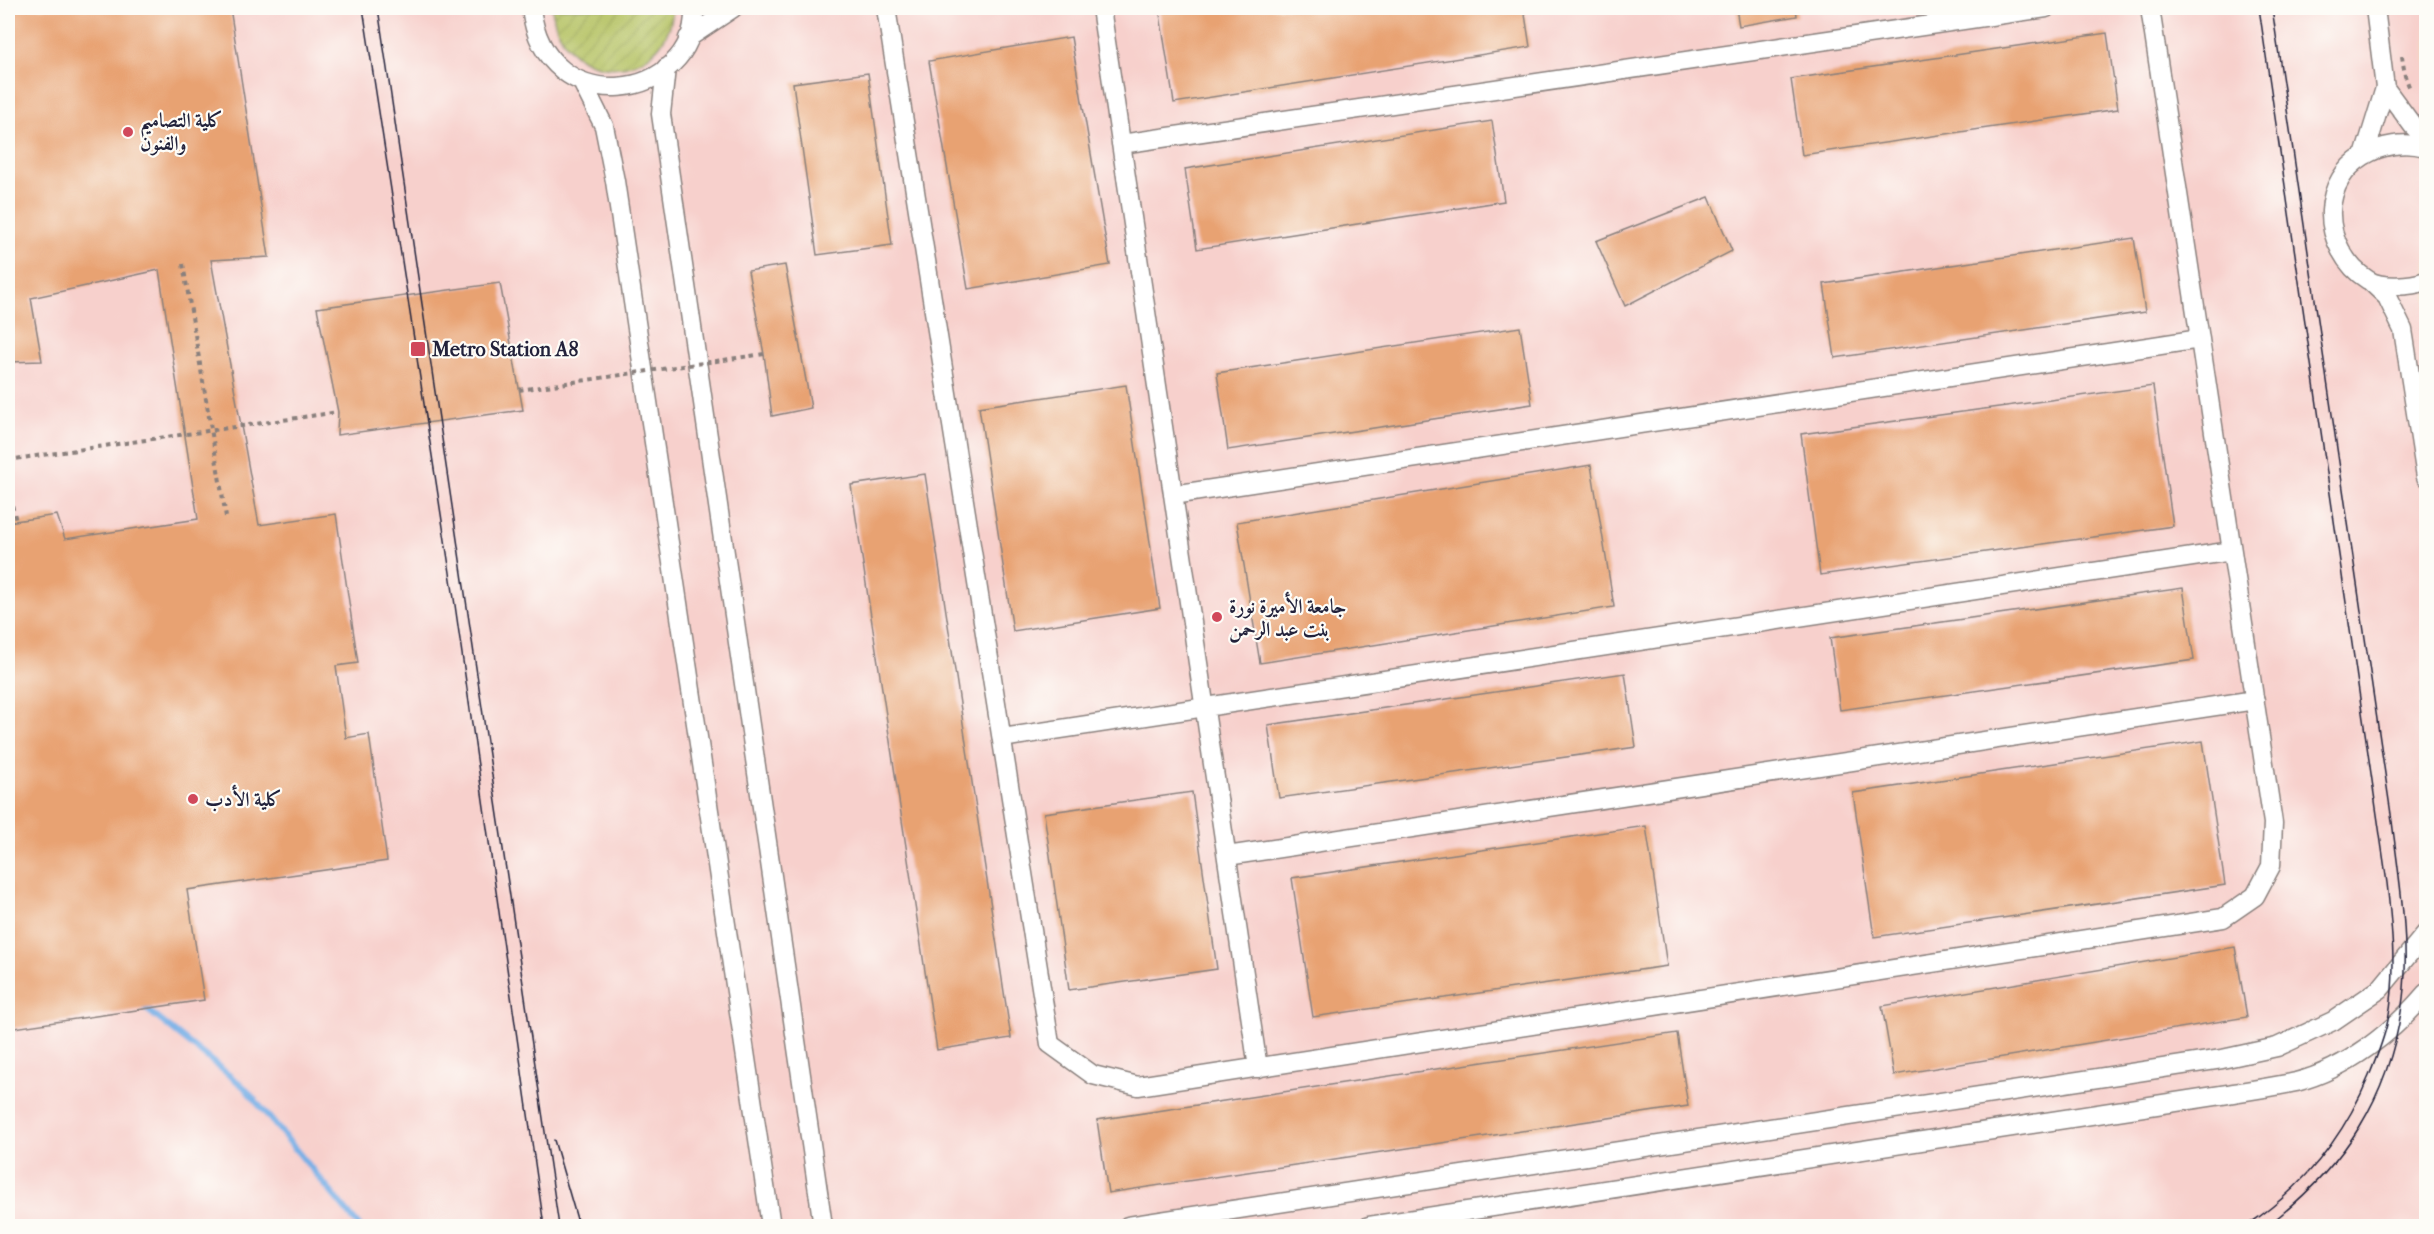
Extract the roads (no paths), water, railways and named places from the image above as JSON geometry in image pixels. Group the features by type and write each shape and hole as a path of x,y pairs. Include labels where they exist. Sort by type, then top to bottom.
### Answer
{"street":[{"path":"531,8 535,31 545,53 561,70 582,82 603,88 626,87 647,81 666,68 679,55 688,38 694,8"},
{"path":"688,38 733,8"},
{"path":"886,8 1050,1044 1093,1075 1138,1086 2223,918 2255,896 2271,866 2273,824 2150,8"},
{"path":"1101,8 1258,1068"},
{"path":"1121,144 2046,8"},
{"path":"2365,153 2385,88 2375,8"},
{"path":"666,68 661,114 822,1219 836,1227"},
{"path":"582,82 604,126 615,181 771,1227"},
{"path":"2385,88 2413,126 2427,139"},
{"path":"2427,147 2404,143 2384,145 2365,153 2348,168 2336,188 2331,210 2333,232 2342,253 2387,297 2403,330 2427,477"},
{"path":"2370,281 2397,286 2417,285 2427,281"},
{"path":"1173,495 2200,339"},
{"path":"1002,738 2232,551"},
{"path":"1227,856 2255,700"},
{"path":"1128,1227 2222,1059 2277,1047 2334,1021 2380,989 2412,954 2427,933"},
{"path":"1369,1227 2181,1102 2297,1082 2349,1061 2406,1016 2427,993"}],"waterway":[{"path":"140,1004 244,1087 359,1226"}],"tram line":[{"path":"363,8 455,605 544,1226"},
{"path":"378,8 559,1226"},
{"path":"2246,1226 2303,1179 2347,1120 2369,1076 2384,1034 2391,1003 2393,969 2387,883 2259,8"},
{"path":"2267,1226 2319,1179 2341,1154 2359,1127 2388,1067 2397,1034 2405,976 2403,910 2392,821 2272,8"},
{"path":"554,1140 579,1226"}],"place":[{"name":"كلية التصاميم والفنون","path":"128,132"},
{"name":"Metro Station A8","path":"418,349"},
{"name":"جامعة الأميرة نورة بنت عبد الرحمن","path":"1217,617"},
{"name":"كلية الأدب","path":"193,799"}]}
